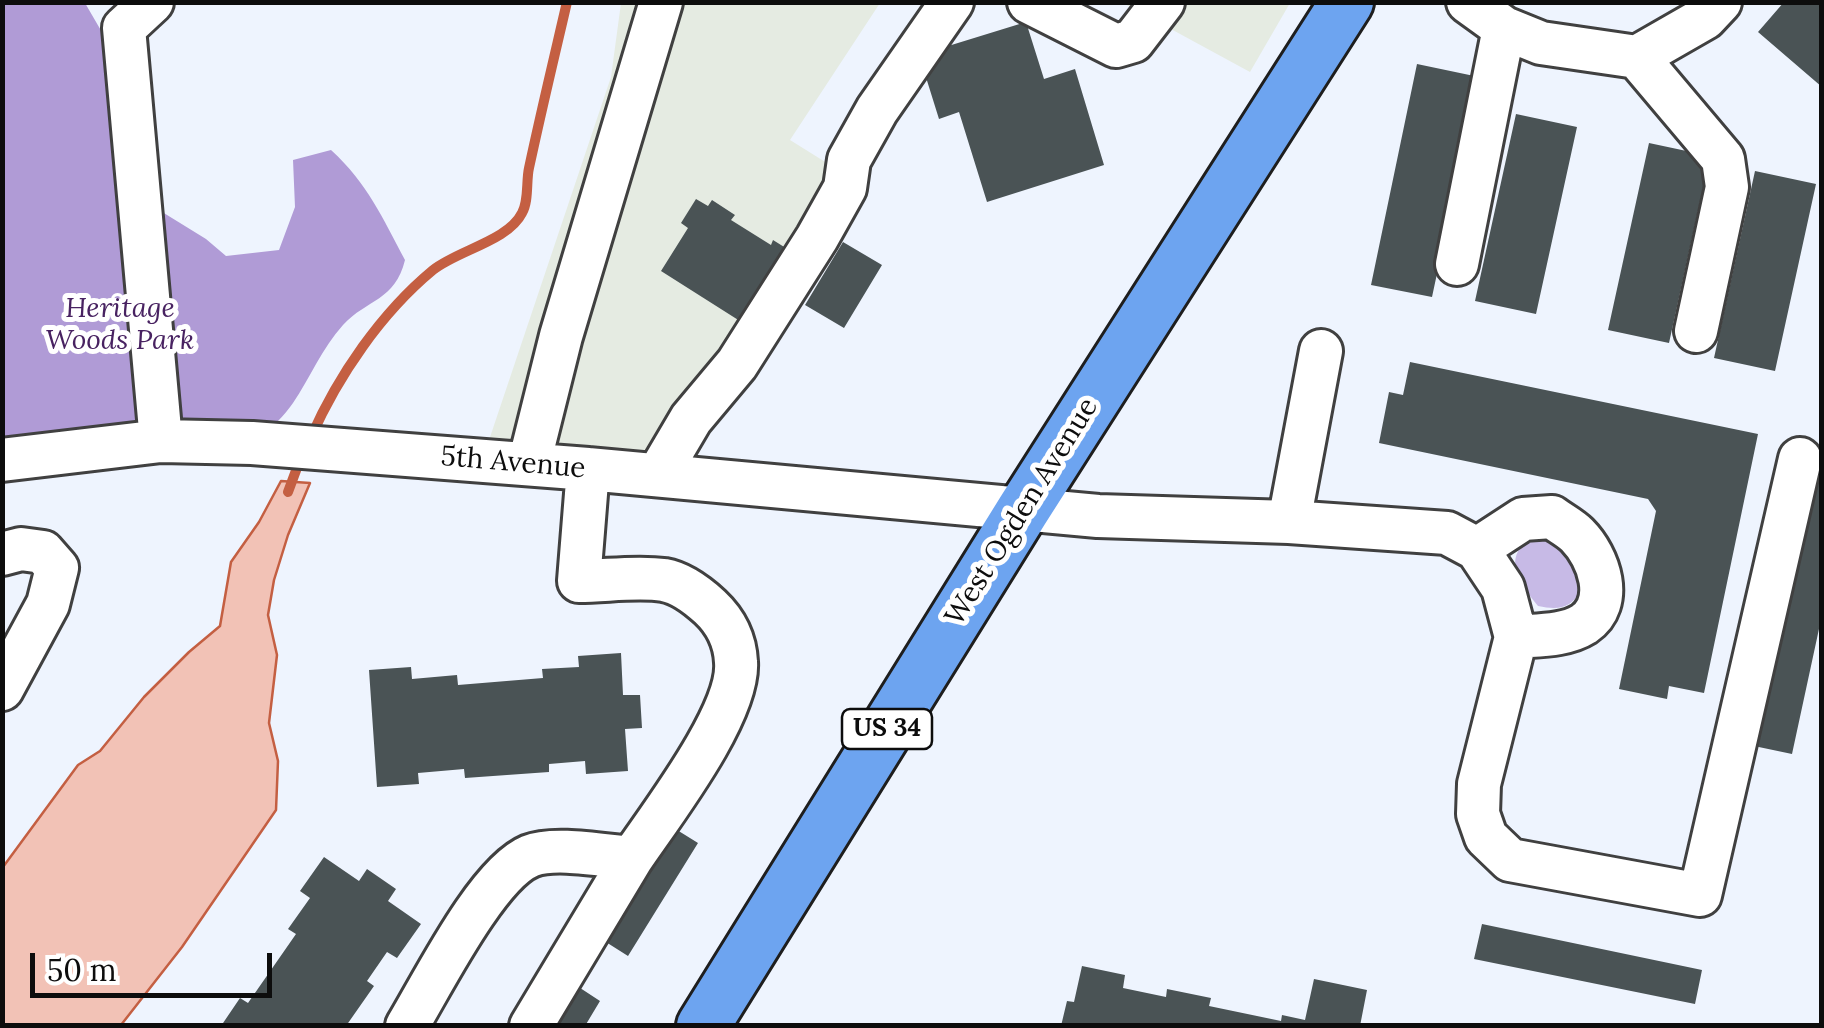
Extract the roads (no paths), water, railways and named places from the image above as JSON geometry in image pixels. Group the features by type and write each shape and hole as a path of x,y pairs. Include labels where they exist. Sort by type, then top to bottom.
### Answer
{"main road":[{"name":"West Ogden Avenue","path":"703,1026 1022,510 1347,2"}],"street":[{"path":"529,464 561,336 660,2"},
{"path":"658,476 691,418 738,364 817,238 844,188 849,160 952,2"},
{"path":"1029,2 1116,46 1133,42 1164,2"},
{"path":"1468,2 1504,28 1541,44 1637,57 1705,18 1720,2"},
{"path":"138,15 161,441"},
{"path":"1457,264 1504,28"},
{"path":"1637,57 1723,159 1727,187 1696,332"},
{"path":"1289,522 1321,351"},
{"name":"5th Avenue","path":"2,460 161,441 252,443 1098,516 1289,522 1447,533 1477,550"},
{"path":"1516,637 1562,633 1586,623 1602,601 1600,573 1578,536 1552,517 1522,519 1477,550 1503,588 1516,637 1479,784 1478,814 1486,837 1510,860 1700,895 1800,459"},
{"path":"531,1026 632,858 708,743 728,701 737,665 730,634 714,610 693,593 668,580 579,582 588,469"},
{"path":"2,554 21,549 44,552 57,568 48,604 2,689"},
{"path":"407,1026 491,889 510,869 533,854 632,858"}],"waterway":[{"path":"311,437 348,369 396,306 433,270 506,231 522,213 567,2"},
{"path":"288,492 301,457"}],"park label":[{"name":"Heritage Woods Park","path":"120,325"}]}
